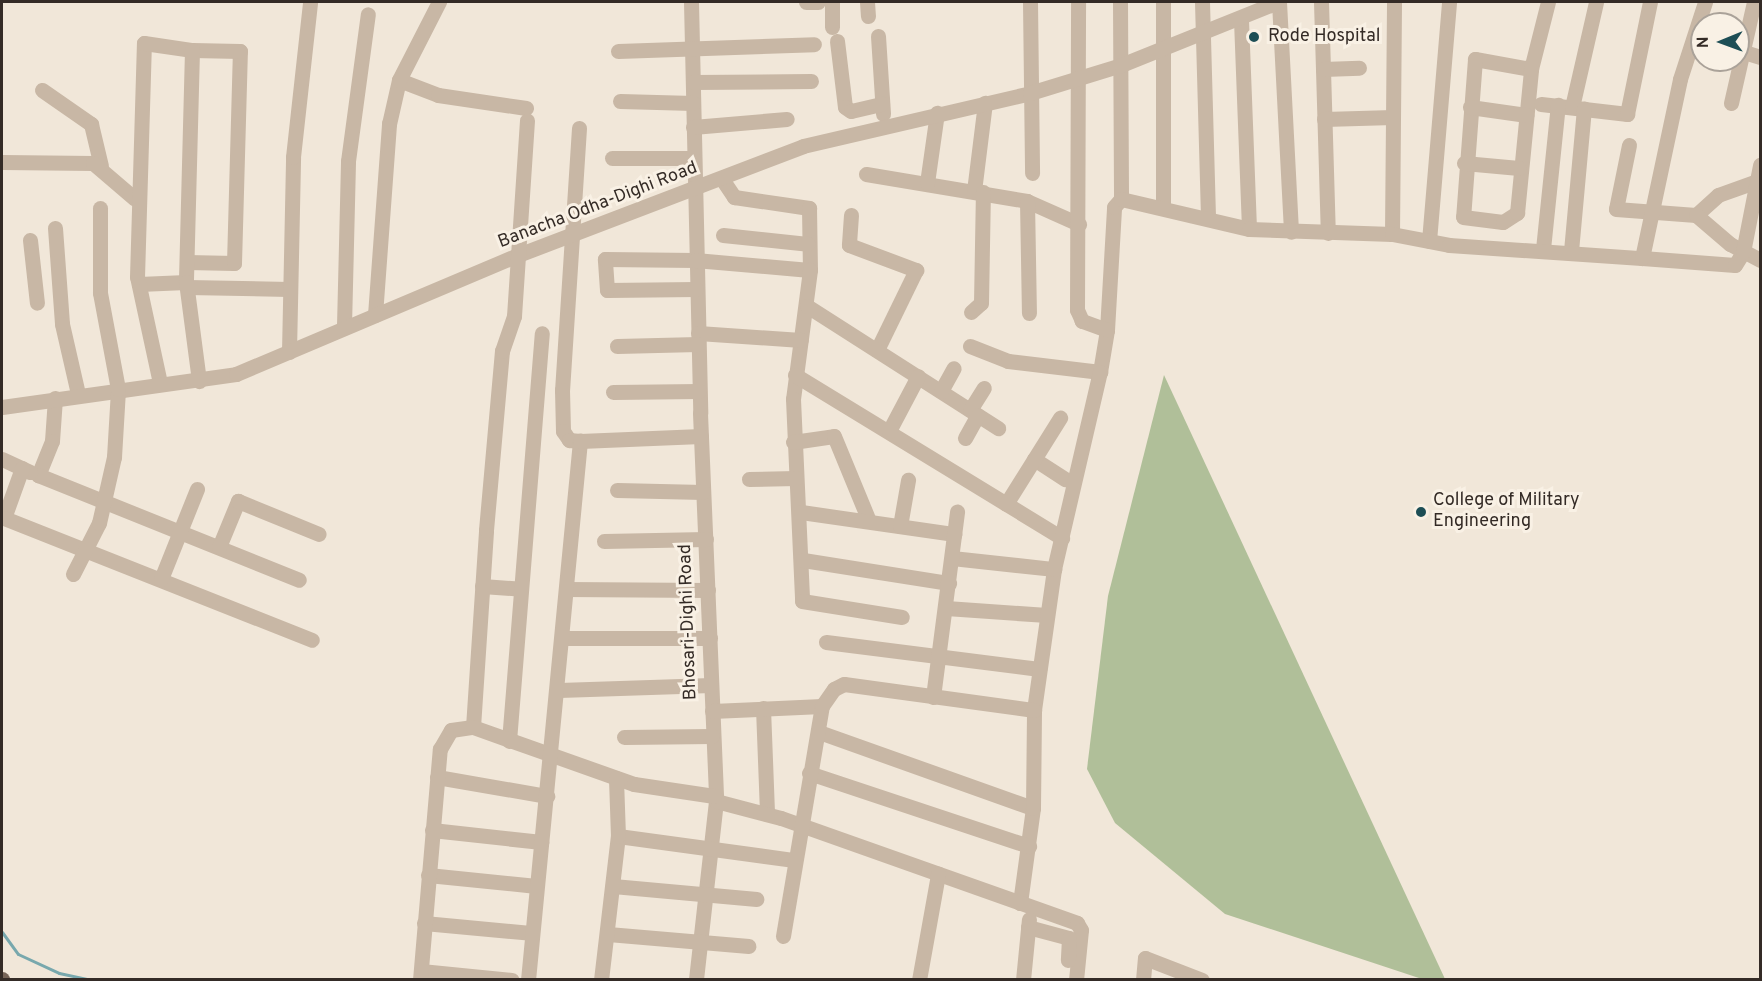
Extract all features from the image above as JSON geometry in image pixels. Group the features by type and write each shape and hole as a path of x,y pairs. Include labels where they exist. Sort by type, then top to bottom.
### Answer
{"street":[{"path":"289,352 293,157 310,2"},
{"path":"375,315 389,124 399,80 439,2"},
{"name":"Bhosari-Dighi Road","path":"692,2 693,191 715,799 697,943 696,980"},
{"path":"806,2 818,2"},
{"path":"832,2 845,107 851,111 882,104"},
{"path":"1030,2 1032,173"},
{"path":"1078,2 1078,316 1107,330"},
{"path":"1023,980 1028,927 1025,905 1033,808 1034,710 1039,669 1054,569 1100,372 1107,330 1114,207 1121,199 1120,2"},
{"path":"1163,2 1160,50 1163,207"},
{"path":"1202,2 1200,35 1208,218"},
{"path":"1279,2 1291,232"},
{"name":"Banacha Odha-Dighi Road","path":"2,407 160,382 199,381 236,374 344,326 518,255 693,191 803,146 1030,93 1121,65 1241,20 1279,2"},
{"path":"1321,2 1328,233"},
{"path":"1392,234 1394,2"},
{"path":"1429,241 1449,2"},
{"path":"1531,69 1476,57 1464,163 1461,215 1503,222 1517,213 1519,168 1531,69 1548,2"},
{"path":"1543,249 1571,107 1596,2"},
{"path":"1540,104 1627,114 1650,2"},
{"path":"1642,258 1680,79 1705,2"},
{"path":"1750,22 1754,2"},
{"path":"344,326 348,160 368,14"},
{"path":"1241,20 1249,229"},
{"path":"878,36 883,126"},
{"path":"160,382 139,284 135,198 144,43 192,50 240,51 235,287"},
{"path":"618,51 814,44"},
{"path":"192,50 187,285 199,381"},
{"path":"1323,69 1359,69"},
{"path":"1731,103 1739,72"},
{"path":"399,80 438,95 526,114 514,316 502,351 482,586 473,727"},
{"path":"693,82 811,81"},
{"path":"42,90 90,124 101,166 135,198"},
{"path":"620,101 693,103"},
{"path":"971,312 981,303 978,191 985,102"},
{"path":"1470,107 1526,115"},
{"path":"1570,252 1571,107"},
{"path":"927,183 938,113"},
{"path":"1324,118 1393,117"},
{"path":"693,127 787,119"},
{"path":"579,128 571,237 563,430 569,440 580,441 701,436"},
{"path":"1629,145 1614,203 1616,209 1696,215 1743,252 1761,260"},
{"path":"612,158 693,158"},
{"path":"2,162 101,166"},
{"path":"1464,163 1519,168"},
{"path":"866,174 1027,201 1079,224"},
{"path":"1121,199 1249,229 1392,234 1429,241 1543,249 1729,267 1743,252 1759,175"},
{"path":"1696,215 1718,195 1759,175"},
{"path":"722,179 734,197 809,208 810,270 807,306 795,375 793,442 801,512 802,601 902,617"},
{"path":"1027,201 1029,313"},
{"path":"73,574 86,550 106,501 118,389 100,293 100,208"},
{"path":"851,215 849,245 916,270 877,350"},
{"path":"55,228 55,266 59,298 78,394"},
{"path":"723,235 808,244"},
{"path":"30,240 34,269 31,304 59,298"},
{"path":"696,289 603,286 607,258 696,260 810,270"},
{"path":"187,262 234,263"},
{"path":"34,269 55,266"},
{"path":"139,284 289,289"},
{"path":"807,306 998,428"},
{"path":"510,741 542,333"},
{"path":"617,346 698,339 801,340"},
{"path":"970,346 1008,361 1100,372"},
{"path":"941,391 954,368"},
{"path":"795,375 1062,538"},
{"path":"889,431 918,376"},
{"path":"965,438 984,388"},
{"path":"613,392 699,391"},
{"path":"38,475 55,427 55,399"},
{"path":"1006,504 1060,418"},
{"path":"793,442 834,436 869,521"},
{"path":"528,980 541,842 554,757 566,589 580,441"},
{"path":"2,459 299,580"},
{"path":"1034,459 1065,479"},
{"path":"22,468 4,518 312,640"},
{"path":"749,479 796,478"},
{"path":"900,526 908,480"},
{"path":"161,579 196,489"},
{"path":"617,490 704,492"},
{"path":"219,547 238,501 319,534"},
{"path":"801,512 954,534"},
{"path":"933,697 957,512"},
{"path":"604,541 706,538"},
{"path":"952,558 1054,569"},
{"path":"803,560 949,583"},
{"path":"482,586 522,589"},
{"path":"566,589 708,590"},
{"path":"946,608 1047,615"},
{"path":"563,638 710,638"},
{"path":"826,642 1039,669"},
{"path":"783,936 798,826 819,732 822,706 844,684 1034,710"},
{"path":"559,690 711,686"},
{"path":"712,711 822,706"},
{"path":"763,708 767,814"},
{"path":"512,980 420,975 437,777 444,738 459,726 473,727 616,778 715,799 767,814 1025,905 1081,930 1076,980"},
{"path":"819,732 1033,808"},
{"path":"624,737 712,736"},
{"path":"809,773 1029,846"},
{"path":"437,777 547,796"},
{"path":"601,980 618,836 616,778"},
{"path":"432,830 541,842"},
{"path":"618,836 794,860"},
{"path":"919,980 938,874"},
{"path":"428,875 536,886"},
{"path":"613,886 702,896 756,899"},
{"path":"424,923 531,933"},
{"path":"1028,927 1070,938 1066,980"},
{"path":"608,934 748,946"},
{"path":"1143,980 1145,958 1202,980"}],"green space":[{"path":"1164,375 1445,979 1422,979 1225,914 1115,823 1087,769 1108,596"}],"waterway":[{"path":"2,932 18,954 59,973 91,980"}],"place":[{"name":"Rode Hospital","path":"1254,37"},
{"name":"College of Military Engineering","path":"1421,512"}]}
